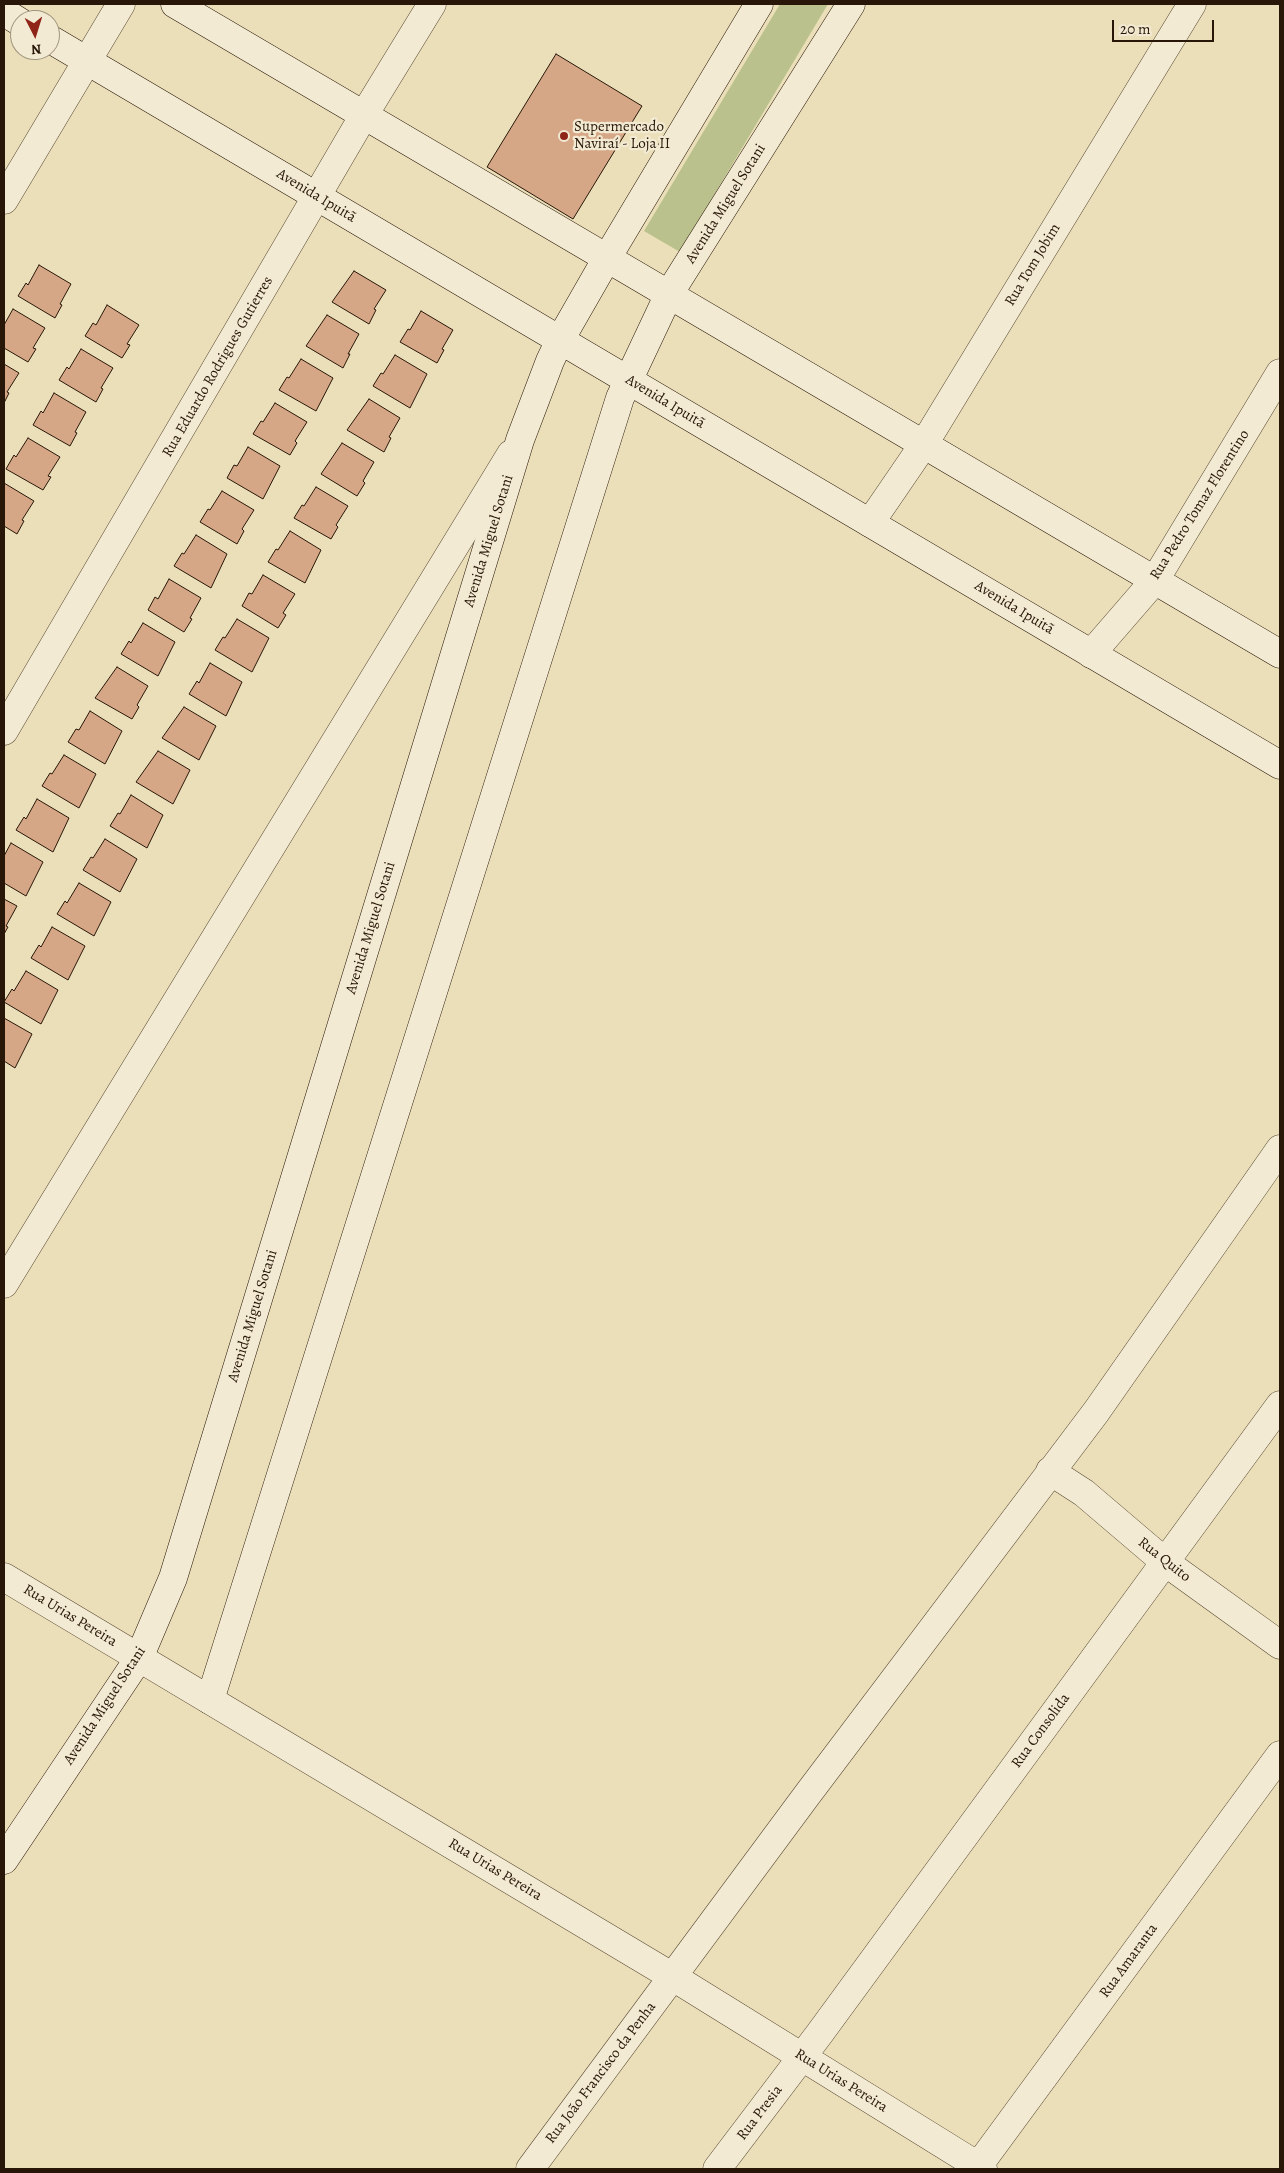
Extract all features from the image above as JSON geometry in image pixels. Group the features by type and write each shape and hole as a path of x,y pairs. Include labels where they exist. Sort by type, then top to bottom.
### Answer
{"street":[{"path":"4,200 121,4"},
{"path":"175,4 1280,654"},
{"name":"Rua Eduardo Rodrigues Gutierres","path":"4,731 318,197 364,115 432,4"},
{"name":"Avenida Miguel Sotani","path":"4,1860 139,1658 173,1578 520,440 560,340 759,4"},
{"name":"Avenida Miguel Sotani","path":"210,1700 620,398 670,294 851,4"},
{"name":"Rua Tom Jobim","path":"870,523 924,444 1192,4"},
{"name":"Avenida Ipuitã","path":"60,45 1280,765"},
{"name":"Rua Pedro Tomaz Florentino","path":"1091,654 1155,580 1280,373"},
{"path":"4,1284 520,440"},
{"name":"Rua João Francisco da Penha","path":"530,2169 1050,1470 1096,1412 1280,1149"},
{"name":"Rua Consolida","path":"802,2057 1280,1405"},
{"name":"Rua Quito","path":"1050,1470 1084,1493 1165,1562 1280,1646"},
{"name":"Rua Urias Pereira","path":"4,1577 673,1977 979,2168"},
{"name":"Rua Amaranta","path":"979,2168 1280,1755"},
{"name":"Rua Presia","path":"718,2169 802,2057"}],"green space":[{"path":"780,4 828,4 680,252 644,231"}],"building":[{"name":"Supermercado Naviraí - Loja II","path":"556,54 642,106 573,219 487,167"},
{"path":"39,265 71,284 55,318 18,296 26,283 28,285"},
{"path":"354,271 386,290 374,309 376,310 369,324 332,302"},
{"path":"107,305 139,325 127,344 130,345 122,358 85,336 93,323 96,325"},
{"path":"13,309 45,328 33,348 36,349 28,362 4,348 4,325"},
{"path":"421,311 453,330 442,349 444,350 437,363 400,342 408,329 410,330"},
{"path":"327,315 359,334 343,368 306,346"},
{"path":"81,349 113,368 101,388 103,389 96,402 59,380 67,367 69,369"},
{"path":"395,355 427,374 410,408 373,386"},
{"path":"301,359 333,378 316,411 279,390"},
{"path":"4,364 19,373 7,392 9,393 4,403"},
{"path":"54,393 86,412 70,446 33,425 41,411 43,413"},
{"path":"369,399 400,418 389,437 391,438 384,452 347,430"},
{"path":"275,403 307,422 295,441 297,443 290,455 253,434"},
{"path":"28,438 60,457 48,476 51,477 43,490 6,469 14,455 16,457"},
{"path":"342,443 374,462 357,496 321,474"},
{"path":"248,447 280,466 263,499 227,478 234,465 237,466"},
{"path":"4,483 34,501 22,520 24,521 17,534 4,526"},
{"path":"316,487 348,506 336,525 338,527 331,539 294,518"},
{"path":"222,491 254,510 242,529 244,531 237,544 200,522"},
{"path":"290,531 321,550 305,583 268,562"},
{"path":"196,535 227,554 211,588 174,566"},
{"path":"263,575 295,594 283,613 286,615 278,628 242,606 249,593 252,594"},
{"path":"169,579 201,598 184,632 148,610 155,597 158,599"},
{"path":"237,619 269,638 252,672 215,650"},
{"path":"143,623 175,642 158,676 121,654 129,641 131,643"},
{"path":"210,663 242,682 226,716 189,694 197,681 199,683"},
{"path":"117,667 148,686 137,705 139,707 132,719 95,698"},
{"path":"184,707 216,726 199,760 162,738"},
{"path":"90,711 122,731 105,764 68,742 76,729 79,730"},
{"path":"158,751 190,770 173,804 136,782"},
{"path":"64,755 96,774 79,808 42,786"},
{"path":"131,795 163,815 147,848 110,826 118,813 120,814"},
{"path":"37,799 69,818 53,852 16,830 24,817 26,819"},
{"path":"105,839 137,859 120,892 83,870"},
{"path":"11,843 43,862 26,896 4,883 4,856"},
{"path":"79,883 111,902 94,936 57,914 65,901 67,903"},
{"path":"4,899 17,906 6,926 8,927 4,934"},
{"path":"52,927 85,946 68,980 31,958 39,945 41,947"},
{"path":"26,971 58,990 41,1024 4,1002 12,989 14,991"},
{"path":"4,1018 32,1034 15,1068 4,1061"}],"place":[{"name":"Supermercado Naviraí - Loja II","path":"564,136"}]}
